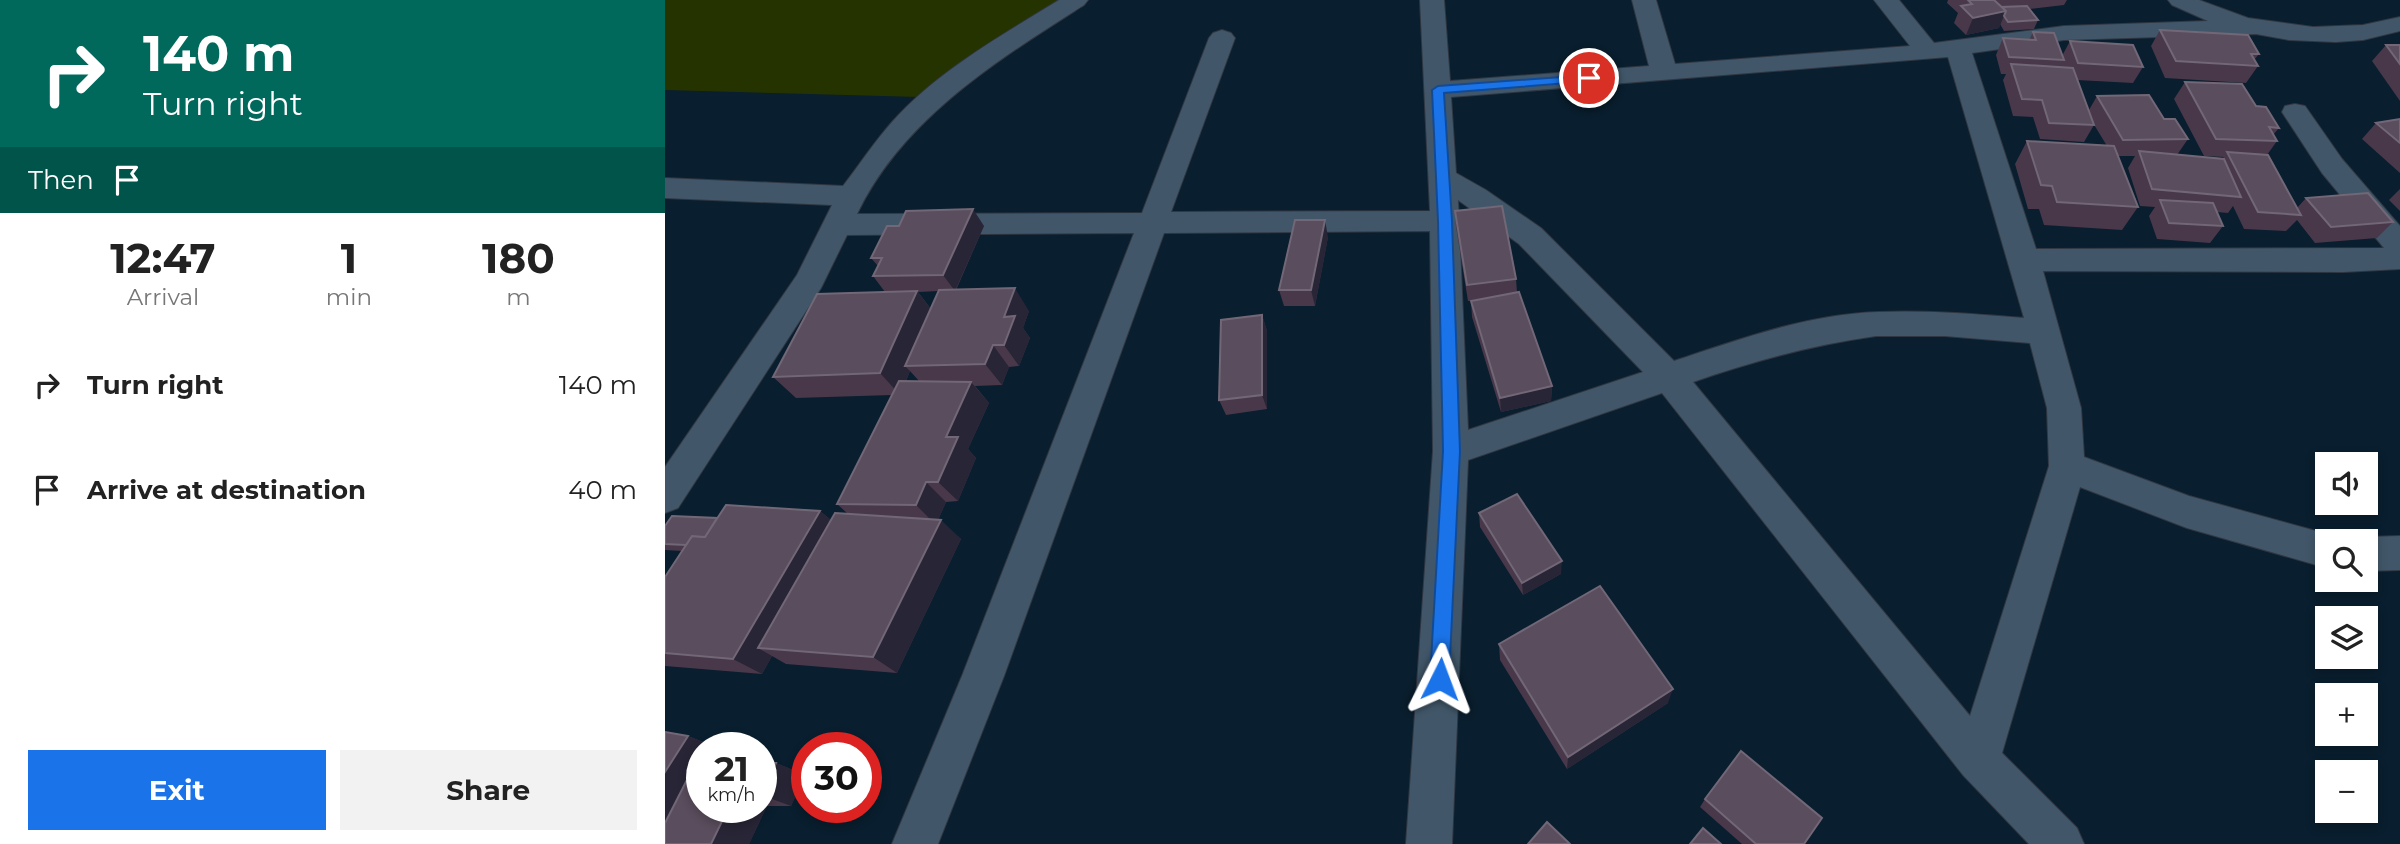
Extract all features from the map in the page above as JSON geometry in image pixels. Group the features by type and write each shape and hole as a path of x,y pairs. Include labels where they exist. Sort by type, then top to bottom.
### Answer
{"street":[{"path":"665,497 810,280 845,210 903,127 936,96 998,49 1076,0"},
{"path":"1429,844 1451,451 1445,221 1432,0"},
{"path":"1644,0 1664,72"},
{"path":"1886,0 1943,50 2024,260 2064,408 2067,466 2052,523 1978,760"},
{"path":"2180,0 2201,11 2257,27 2320,35 2360,33 2400,24"},
{"path":"1438,90 1943,50 2064,33 2257,27"},
{"path":"915,844 988,663 1222,38"},
{"path":"2295,112 2332,166 2400,246"},
{"path":"1441,177 1476,197 1529,236 1668,376 1978,760 2061,844"},
{"path":"665,188 845,210 1151,223 1445,221"},
{"path":"2024,260 2343,261 2400,258"},
{"path":"1451,451 1743,351 1821,331 1876,324 1945,324 2044,332"},
{"path":"2067,466 2187,512 2315,548"},
{"path":"2378,554 2400,553"}],"green space":[{"path":"665,0 1065,0 919,97 665,90"}],"building":[{"path":"1968,0 1994,0 2006,11 1973,18 1961,6 1972,4"},
{"path":"2027,6 2038,20 2008,22 2004,16 2006,11 2002,7"},
{"path":"2160,30 2248,35 2259,54 2251,54 2258,66 2176,61"},
{"path":"2033,32 2054,33 2064,60 2009,57 2003,38 2036,40"},
{"path":"2070,41 2133,45 2143,67 2078,63"},
{"path":"2386,45 2400,45 2400,64"},
{"path":"2011,64 2073,68 2094,125 2049,123 2042,100 2022,99"},
{"path":"2185,82 2242,84 2256,106 2266,107 2279,128 2269,127 2277,141 2216,139"},
{"path":"2149,95 2164,119 2175,119 2188,139 2123,140 2097,96"},
{"path":"2400,119 2400,143 2376,123"},
{"path":"2027,141 2114,146 2138,207 2057,202 2052,186 2041,185"},
{"path":"2139,151 2224,159 2241,197 2152,189"},
{"path":"2227,152 2268,155 2301,215 2258,212"},
{"path":"2368,193 2393,222 2331,227 2306,198"},
{"path":"2160,200 2213,203 2223,226 2169,223"},
{"path":"1502,206 1516,279 1467,285 1455,211"},
{"path":"973,209 943,275 873,276 882,258 871,258 887,226 899,226 906,211"},
{"path":"1295,220 1325,220 1311,290 1279,290"},
{"path":"1015,288 1004,317 1015,316 1004,345 993,345 985,364 905,366 939,290"},
{"path":"917,291 880,373 773,377 817,294"},
{"path":"1519,292 1552,386 1500,398 1471,301"},
{"path":"1262,315 1262,395 1219,400 1221,320"},
{"path":"899,381 971,382 946,437 958,437 938,482 926,482 916,505 837,504"},
{"path":"1517,494 1562,561 1522,583 1479,513"},
{"path":"726,505 820,511 733,659 665,653 665,577 692,536 705,537"},
{"path":"835,513 941,520 873,657 758,648"},
{"path":"672,516 717,518 705,537 692,536 686,545 665,544 665,526"},
{"path":"1600,586 1673,689 1568,757 1499,644"},
{"path":"665,732 686,736 686,739 665,772"},
{"path":"1741,751 1822,818 1804,844 1756,844 1705,799"},
{"path":"686,782 686,823 721,823 711,844 665,844 665,823"},
{"path":"1547,822 1570,844 1528,844"},
{"path":"1703,828 1721,844 1690,844"}],"route":[{"path":"1440,679 1451,451 1445,221 1438,90 1589,78"}]}
